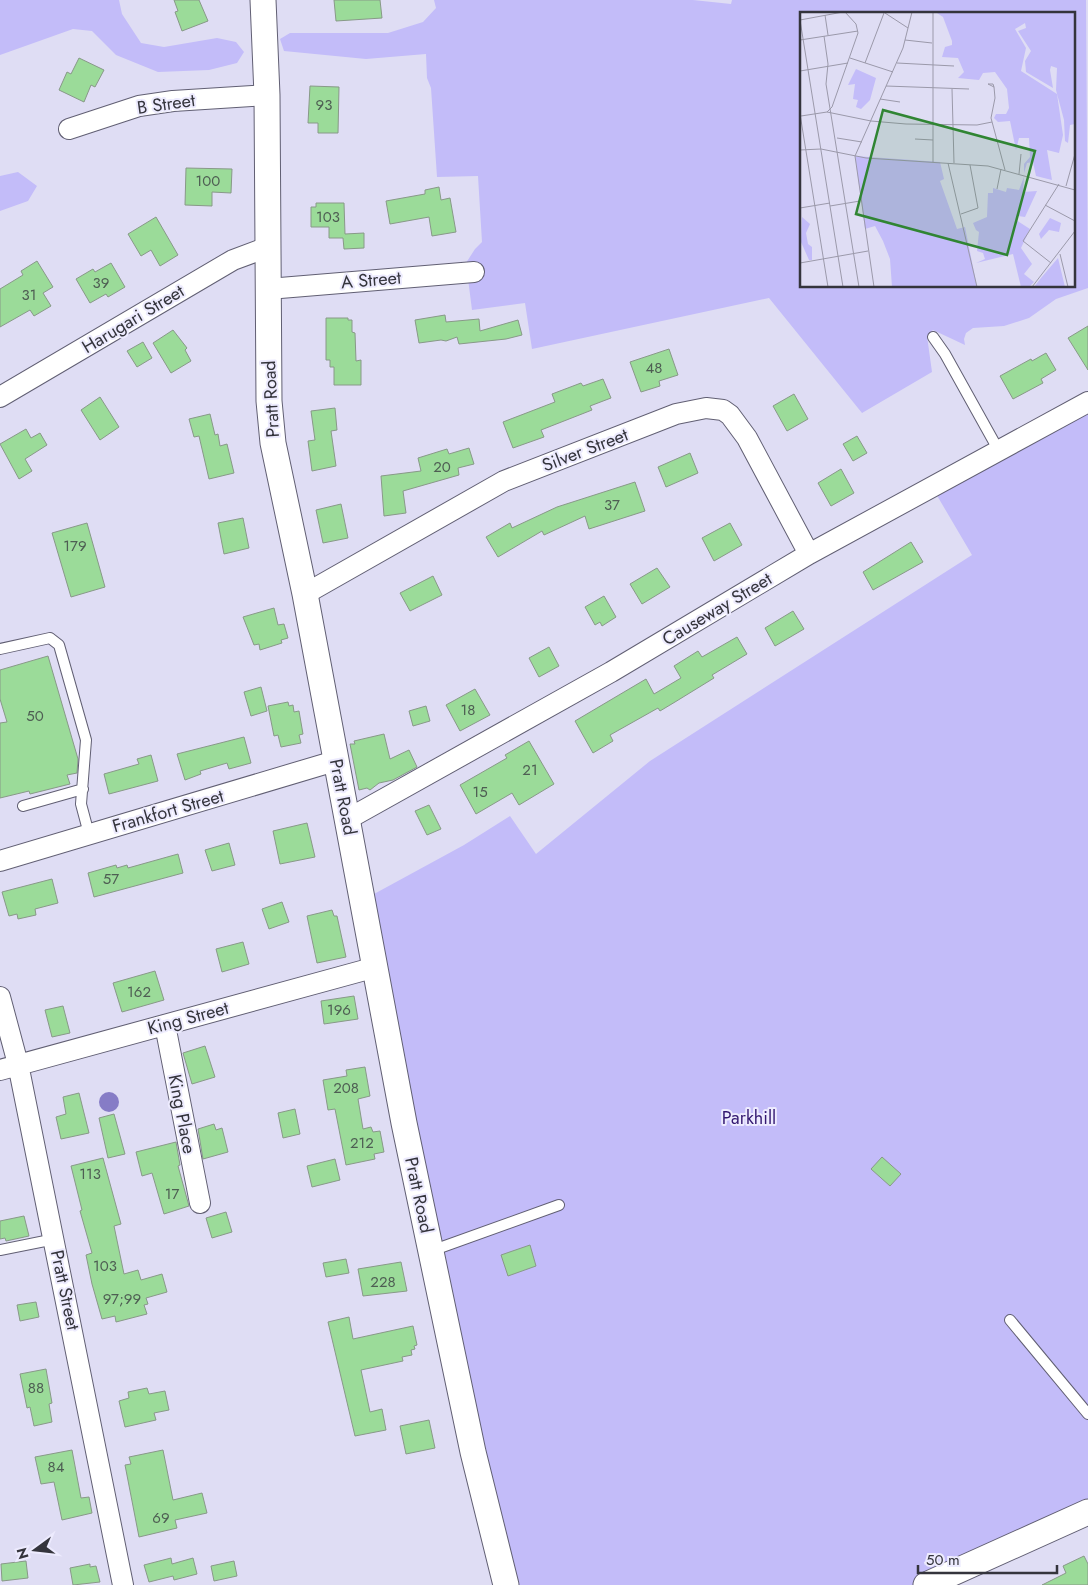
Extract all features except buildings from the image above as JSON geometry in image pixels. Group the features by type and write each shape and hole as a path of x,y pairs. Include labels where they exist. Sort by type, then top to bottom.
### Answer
{"street":[{"name":"Pratt Road","path":"263,0 267,95 270,424 306,594 335,762 348,819 431,1251 473,1452 506,1585"},
{"name":"B Street","path":"69,129 139,106 173,101 267,95"},
{"name":"Harugari Street","path":"0,397 232,260 268,247"},
{"name":"A Street","path":"268,289 474,272"},
{"name":"Causeway Street","path":"348,819 611,672 809,554 1088,402"},
{"name":"Silver Street","path":"306,594 504,482 676,414 706,408 723,410 730,415 747,438 809,554"},
{"name":"Frankfort Street","path":"0,860 335,762"},
{"name":"King Street","path":"9,1067 376,967"},
{"name":"Pratt Street","path":"0,997 9,1067 55,1239 123,1585"},
{"name":"King Place","path":"164,1025 200,1203"},
{"path":"941,1582 1088,1512"}],"lane":[{"path":"933,336 999,451"},
{"path":"0,649 50,638 59,645 86,740 81,804 89,834"},
{"path":"24,806 83,789"},
{"path":"431,1251 559,1205"},
{"path":"0,1250 55,1239"},
{"path":"1010,1320 1088,1414"}],"green space":[{"path":"0,0 119,0 122,14 141,43 164,47 217,38 236,42 244,52 237,63 209,70 158,72 116,55 92,31 73,29 0,55"},
{"path":"434,0 693,0 731,4 732,0 1086,0 1088,288 1056,299 1029,318 1004,326 973,328 966,333 965,345 933,330 927,336 932,372 862,413 769,298 532,349 525,303 472,310 466,263 482,242 478,176 437,177 431,88 427,78 426,54 366,59 284,51 280,39 290,33 388,33 423,22 436,8"},
{"path":"18,172 37,186 28,201 0,211 0,176"},
{"name":"Parkhill","path":"1088,403 1088,1512 926,1585 506,1585 363,900 464,845 510,816 536,854 650,761 972,555 932,487"}],"shaded area":[{"path":"109,1092 116,1095 119,1102 116,1109 109,1112 102,1109 99,1102 102,1095"}]}
